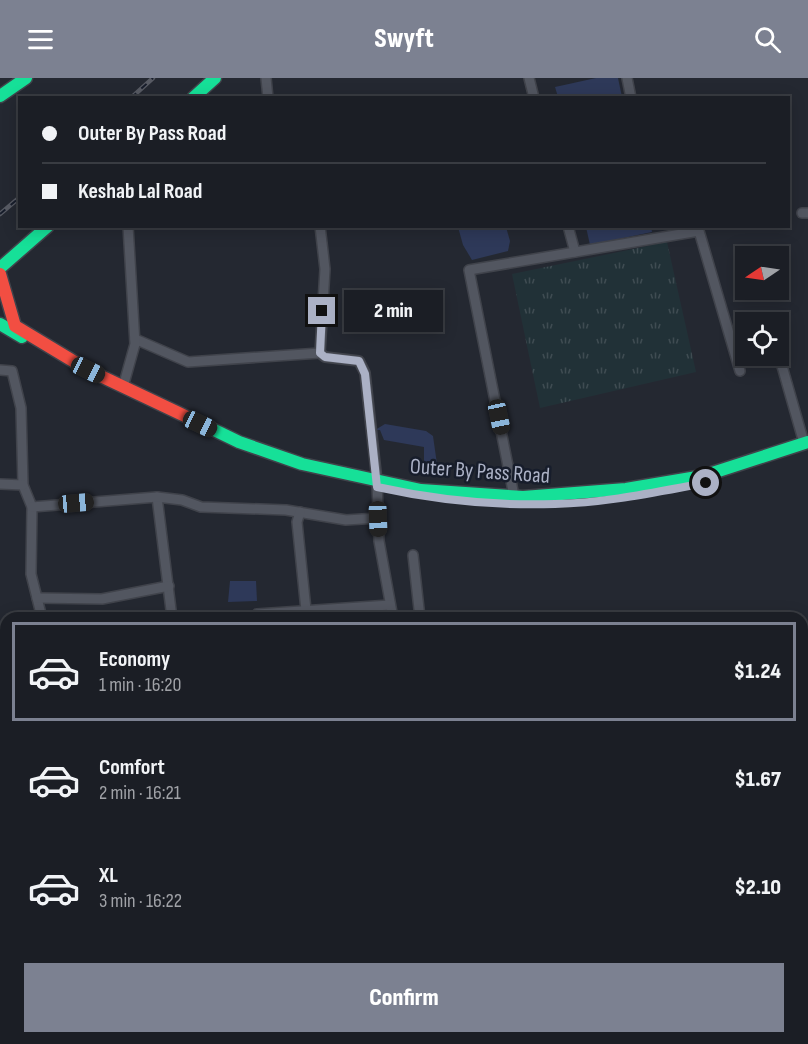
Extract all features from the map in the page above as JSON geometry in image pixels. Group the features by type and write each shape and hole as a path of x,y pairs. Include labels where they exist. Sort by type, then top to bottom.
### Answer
{"main road":[{"path":"0,96 26,78"},
{"path":"195,96 215,78"},
{"path":"0,268 46,228"},
{"name":"Outer By Pass Road","path":"0,273 18,328 88,370 239,442 302,464 421,497 484,503 579,502 706,483 807,444"},
{"name":"Outer By Pass Road","path":"0,324 118,393 237,447 300,469 377,484 422,490 514,496 579,495 692,478 807,444"}],"street":[{"path":"266,78 268,96"},
{"path":"529,78 534,96"},
{"path":"627,78 631,96"},
{"path":"123,387 135,339 128,228"},
{"path":"320,228 325,269 320,353"},
{"path":"569,228 575,252"},
{"path":"662,228 664,237"},
{"path":"514,496 469,270 699,231 740,371"},
{"path":"731,339 735,337"},
{"path":"135,339 188,362 320,353 325,357 359,361 363,367 377,484 378,541 392,612"},
{"path":"782,366 807,444"},
{"path":"0,370 12,371 21,408 23,485 32,507 31,573 40,612"},
{"path":"0,484 23,485"},
{"path":"32,507 157,497 183,501 201,507 300,512 346,520 378,519"},
{"path":"157,497 171,612"},
{"path":"300,512 297,522 306,610"},
{"path":"413,555 419,612"},
{"path":"37,598 102,599 169,586"},
{"path":"282,612 390,605"}],"green space":[{"path":"667,242 696,372 540,408 512,274"}],"water":[{"path":"596,78 618,78 622,96 558,96 555,87"},
{"path":"458,228 506,228 510,241 508,251 472,260 463,245"},
{"path":"586,228 651,228 652,232 590,245"},
{"path":"385,424 426,431 433,436 437,464 435,474 428,471 424,465 424,447 384,440 380,430 375,430"},
{"path":"230,581 256,581 257,601 228,602"}],"railway":[{"path":"133,96 153,78"},
{"path":"0,214 18,199"}],"traffic: fast":[{"path":"0,96 26,78"},
{"path":"195,96 215,78"},
{"path":"0,268 46,228"},
{"path":"0,324 22,337"},
{"path":"204,425 239,442 302,464 421,490 523,497 626,489 703,476 808,442"}],"traffic: jam":[{"path":"0,274 15,326 88,370 204,425"}],"route":[{"path":"322,311 320,353 322,356 359,361 363,367 377,487 421,497 484,503 556,504 627,496 706,483"}]}
